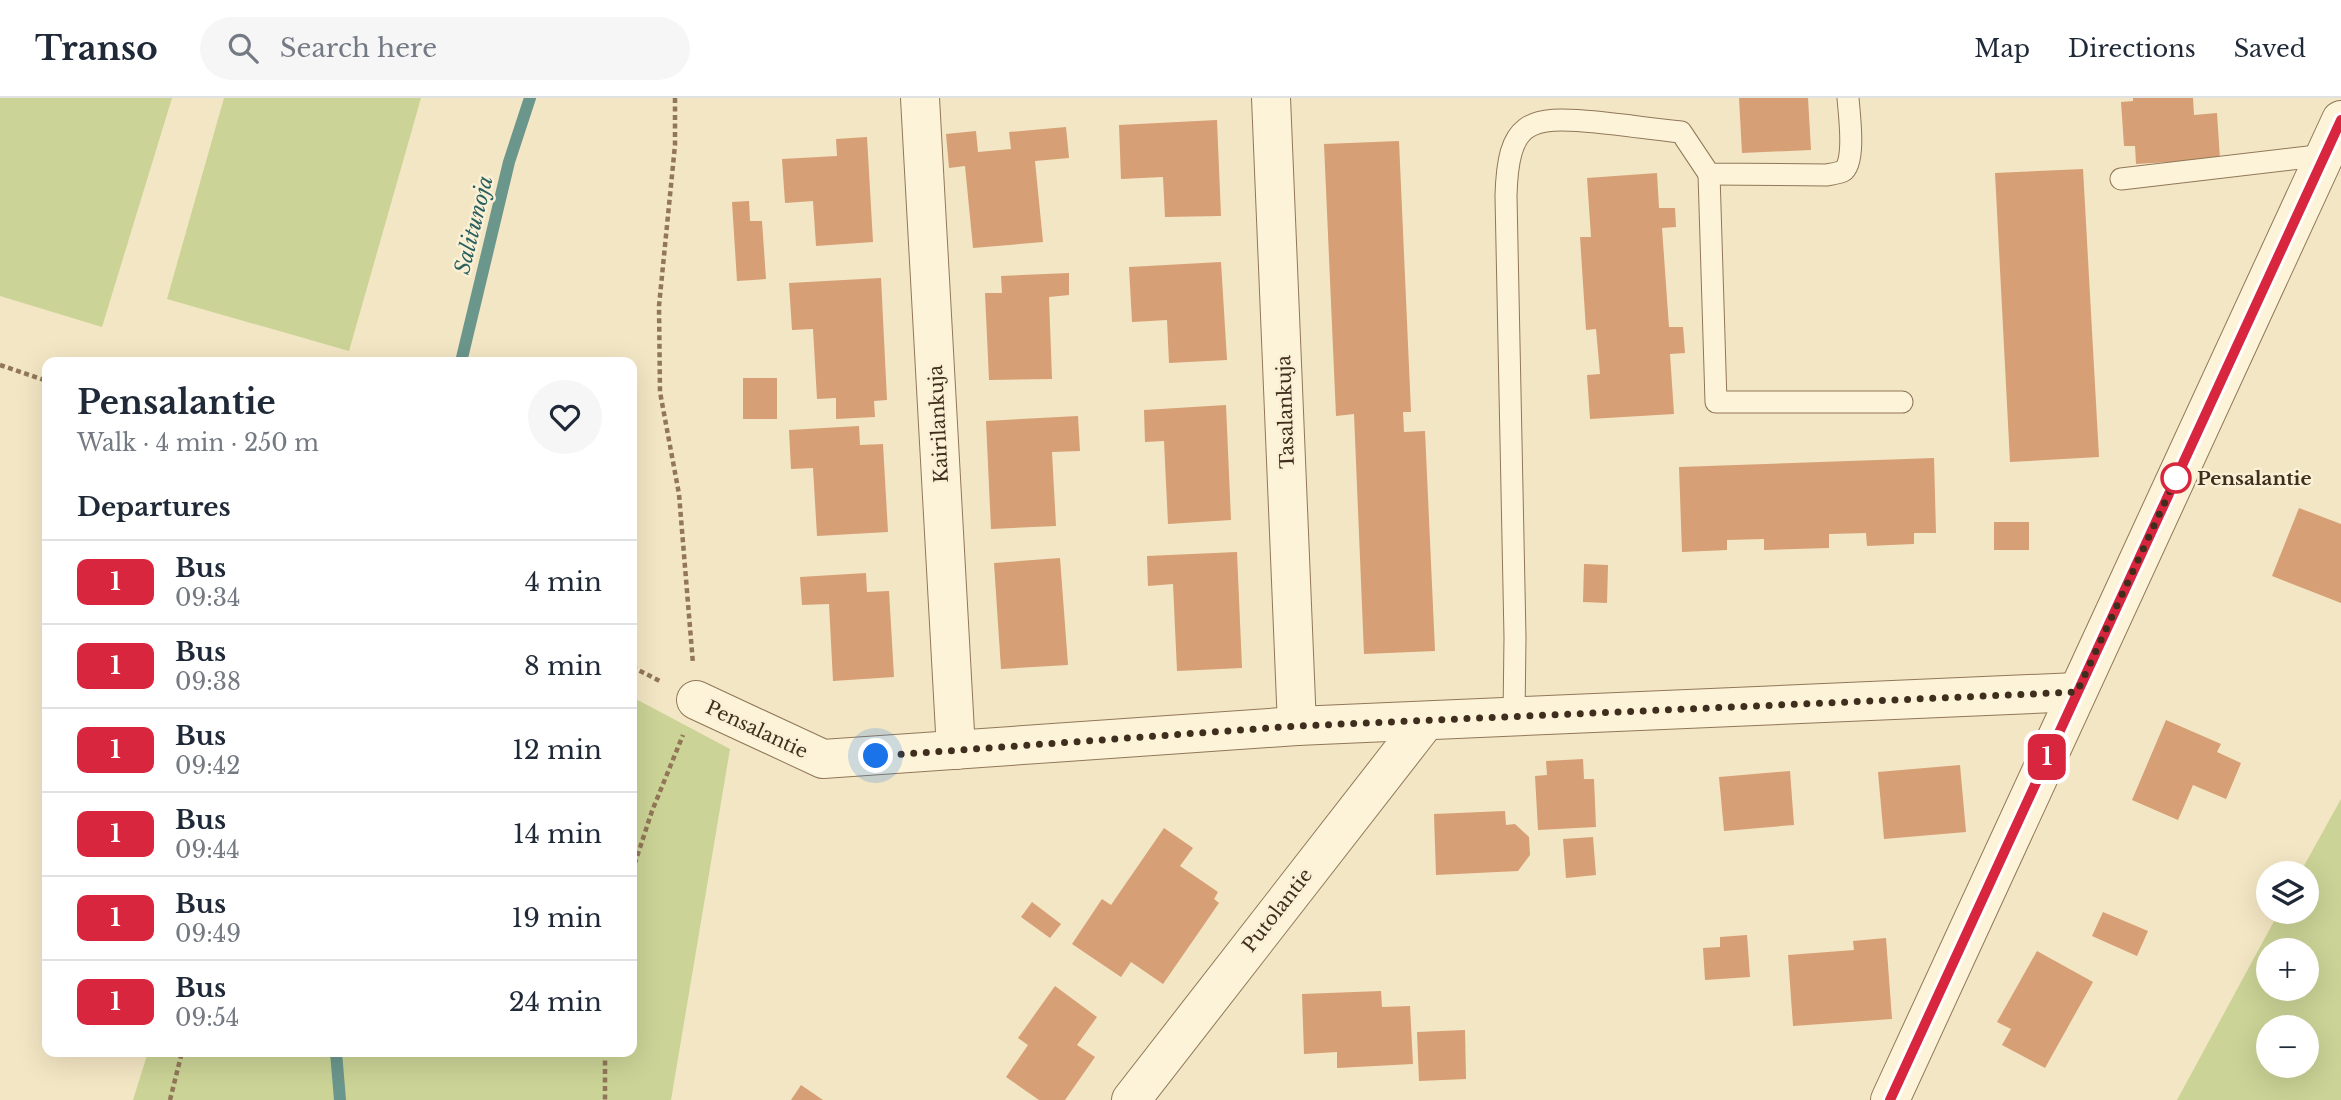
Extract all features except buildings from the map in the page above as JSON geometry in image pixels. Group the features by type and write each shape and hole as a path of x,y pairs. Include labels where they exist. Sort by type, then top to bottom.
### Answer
{"street":[{"name":"Kairilankuja","path":"920,98 956,750"},
{"name":"Tasalankuja","path":"1271,98 1297,726"},
{"path":"1890,1100 2341,120"},
{"name":"Pensalantie","path":"696,700 823,760 1297,726 2077,692"},
{"name":"Putolantie","path":"1131,1100 1425,722"}],"lane":[{"path":"1709,174 1809,177 1843,171 1850,159 1848,98"},
{"path":"1514,717 1516,637 1506,196 1507,167 1511,150 1527,127 1540,120 1566,119 1682,132 1709,174 1716,401 1902,401"},
{"path":"2121,179 2325,155"}],"path":[{"path":"637,857 696,700 679,494 660,392 659,306 676,145 675,98"},
{"path":"0,365 42,379"},
{"path":"637,670 696,700"},
{"path":"170,1100 181,1057"},
{"path":"605,1057 606,1100"}],"green space":[{"path":"0,98 172,98 102,327 0,296"},
{"path":"224,98 421,98 349,351 167,299"},
{"path":"637,700 730,749 671,1100 133,1100 146,1057 637,1057"},
{"path":"2341,799 2341,1100 2177,1100 2256,954 2256,1001 2319,1001 2319,938 2265,938 2272,924 2319,924 2319,861 2307,861"}],"waterway":[{"name":"Salitunoja","path":"462,357 509,162 530,98"},
{"name":"Salitunoja","path":"336,1057 340,1100"}],"bus line":[{"name":"1","path":"1890,1100 2341,120"}],"place":[{"name":"Pensalantie","path":"2176,478"}],"route":[{"path":"876,756 1297,726 2077,692 2177,476 2176,478"}]}
